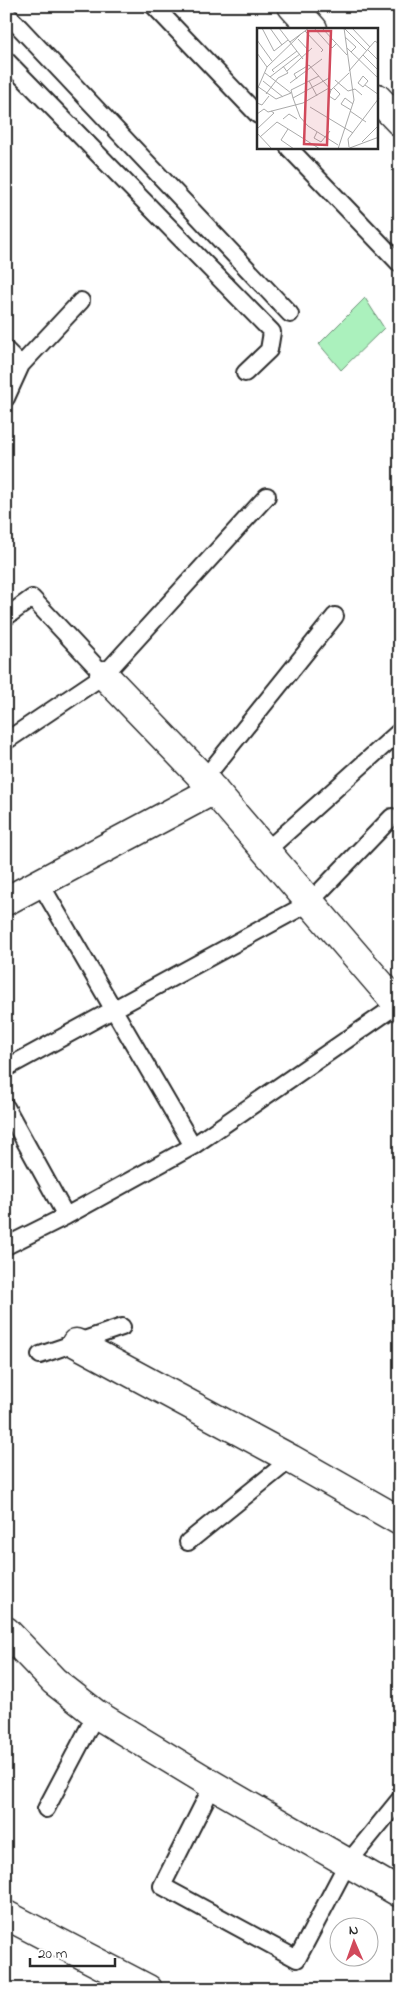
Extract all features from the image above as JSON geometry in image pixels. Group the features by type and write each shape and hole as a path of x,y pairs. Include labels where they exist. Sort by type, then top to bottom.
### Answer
{"street":[{"path":"292,6 312,28"},
{"path":"378,99 400,122"},
{"path":"104,675 209,784 398,1006"},
{"path":"6,901 209,784"},
{"path":"76,1343 291,1459 400,1521"},
{"path":"6,1630 54,1681 96,1714 212,1785 400,1893"},
{"path":"6,1915 144,1988"}],"lane":[{"path":"154,6 257,115"},
{"path":"6,12 290,314"},
{"path":"6,60 272,332 270,350 245,373"},
{"path":"290,149 400,264"},
{"path":"6,398 21,365 81,301"},
{"path":"6,350 21,365"},
{"path":"6,741 104,675 267,496"},
{"path":"6,617 32,598 104,675"},
{"path":"209,784 335,616"},
{"path":"266,851 400,730"},
{"path":"6,1068 309,903 392,817"},
{"path":"40,883 193,1146"},
{"path":"6,1246 66,1216 193,1146 398,1006"},
{"path":"6,1107 66,1216"},
{"path":"40,1355 122,1327"},
{"path":"188,1542 291,1459"},
{"path":"46,1809 96,1714"},
{"path":"212,1785 162,1886 297,1959 347,1864 400,1799"}],"green space":[{"path":"365,298 384,328 341,370 319,344"}]}
